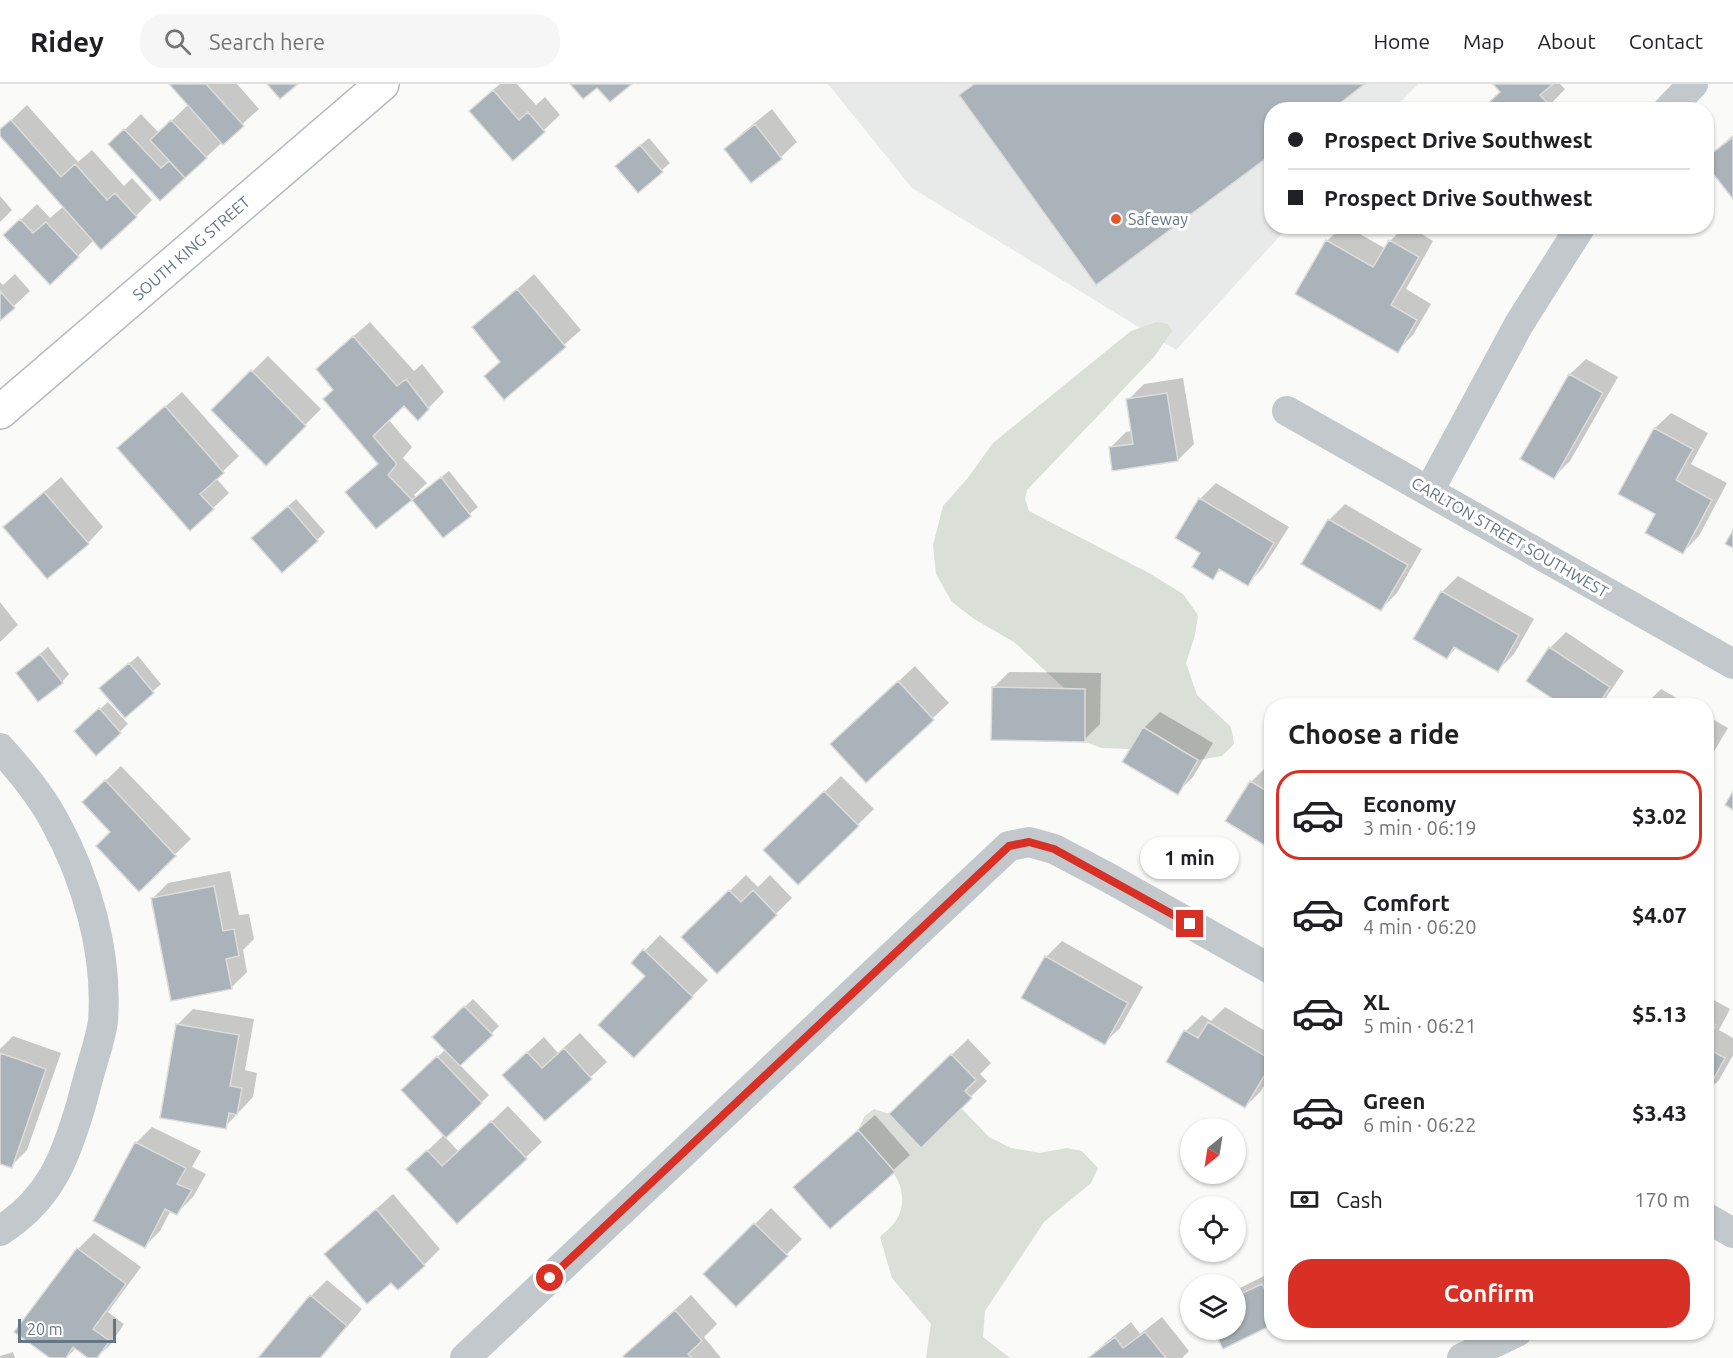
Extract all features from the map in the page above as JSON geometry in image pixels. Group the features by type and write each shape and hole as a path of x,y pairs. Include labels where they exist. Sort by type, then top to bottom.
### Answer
{"main road":[{"name":"SOUTH KING STREET","path":"0,412 382,84"}],"street":[{"path":"1676,102 1693,84"},
{"path":"1429,491 1519,324 1576,234"},
{"name":"CARLTON STREET SOUTHWEST","path":"1287,411 1733,664"},
{"path":"0,748 28,780 54,819 77,867 94,924 101,970 103,1023 70,1143 52,1182 21,1218 0,1231"},
{"path":"465,1358 1009,846 1029,842 1054,849 1264,965"},
{"path":"1462,1358 1500,1340"}],"shaded area":[{"path":"828,84 1418,84 1401,102 1264,102 1264,234 1282,234 1176,350 912,188"},
{"path":"1157,322 1168,324 1172,331 1154,357 1027,490 1025,499 1029,511 1149,573 1183,594 1198,615 1195,635 1186,663 1197,695 1231,727 1234,744 1222,756 1198,760 1143,727 1130,749 1102,748 1085,742 1085,689 1064,688 1014,642 974,619 952,602 936,574 933,545 943,506 967,479 993,443 1131,331"},
{"path":"874,1109 889,1114 921,1147 962,1109 989,1137 1011,1148 1040,1153 1067,1148 1082,1151 1098,1168 1091,1183 1044,1222 985,1311 983,1337 1010,1358 926,1358 931,1324 892,1278 880,1237 897,1219 902,1206 902,1194 899,1182 885,1160 858,1130 865,1116"}],"building":[{"path":"169,84 206,84 244,126 223,145"},
{"path":"267,84 298,84 280,99"},
{"path":"570,84 632,84 610,102 597,88 583,99"},
{"name":"Safeway","path":"974,84 1365,84 1341,102 1264,102 1264,160 1096,285 959,95"},
{"path":"1493,84 1553,84 1540,95 1546,102 1489,102 1500,92"},
{"path":"493,90 519,120 528,112 545,132 513,161 469,111"},
{"path":"11,120 61,177 75,164 107,200 115,193 137,217 101,250 0,136 0,129"},
{"path":"171,120 207,158 185,178 150,140"},
{"path":"755,124 782,159 751,183 724,149"},
{"path":"124,129 161,168 169,161 185,178 160,201 108,144"},
{"path":"1733,137 1733,199 1714,175 1714,152"},
{"path":"640,145 663,172 638,193 615,166"},
{"path":"20,219 33,233 46,222 79,257 50,285 3,235"},
{"path":"1326,240 1373,267 1389,240 1419,257 1391,305 1417,320 1398,353 1295,294"},
{"path":"517,289 566,347 504,400 484,376 500,362 472,327"},
{"path":"0,291 15,308 0,321"},
{"path":"353,336 397,386 406,379 429,409 418,421 404,406 373,436 397,464 388,475 412,500 376,529 345,492 378,464 323,399 333,390 316,369"},
{"path":"251,370 306,426 266,466 211,410"},
{"path":"1569,374 1603,393 1554,479 1520,459"},
{"path":"1167,393 1178,461 1112,471 1109,447 1133,444 1126,399"},
{"path":"165,406 224,473 200,494 214,509 190,531 117,448"},
{"path":"1654,428 1693,449 1676,480 1712,500 1683,554 1645,533 1655,514 1618,494"},
{"path":"441,477 471,516 443,538 412,500"},
{"path":"44,492 89,544 47,579 3,527"},
{"path":"1199,498 1274,543 1248,586 1219,569 1213,580 1192,567 1200,553 1175,538"},
{"path":"288,506 318,541 282,573 251,538"},
{"path":"1328,519 1408,565 1381,611 1301,564"},
{"path":"1733,530 1733,548 1725,544"},
{"path":"1441,591 1519,635 1498,672 1454,647 1447,659 1413,639"},
{"path":"1549,647 1610,687 1603,698 1552,698 1526,681"},
{"path":"40,654 63,683 38,702 16,673"},
{"path":"129,663 154,693 125,718 99,688"},
{"path":"898,681 934,720 866,783 830,744"},
{"path":"992,687 1085,689 1085,742 991,740"},
{"path":"99,708 121,733 96,756 74,731"},
{"path":"1143,727 1198,760 1178,795 1122,762"},
{"path":"105,780 176,856 139,892 96,846 110,832 82,802"},
{"path":"1250,781 1264,789 1264,845 1225,821"},
{"path":"824,791 859,826 798,885 763,850"},
{"path":"1733,791 1733,810 1725,805"},
{"path":"214,886 223,931 234,929 239,956 226,959 232,989 171,1001 151,898"},
{"path":"729,890 741,902 753,890 777,915 717,974 681,937"},
{"path":"643,949 693,997 634,1058 598,1025 645,976 631,963"},
{"path":"1045,956 1128,1003 1105,1045 1021,998"},
{"path":"464,1006 493,1035 460,1066 432,1037"},
{"path":"1208,1022 1264,1055 1264,1076 1245,1108 1166,1062 1184,1030 1198,1038"},
{"path":"176,1024 239,1035 230,1086 242,1088 237,1115 229,1113 226,1129 160,1118"},
{"path":"564,1048 592,1079 545,1121 502,1075 527,1052 542,1068"},
{"path":"1714,1052 1725,1058 1714,1078"},
{"path":"0,1053 46,1069 12,1168 0,1164"},
{"path":"951,1054 976,1080 965,1091 972,1098 921,1148 889,1114"},
{"path":"437,1056 482,1103 446,1138 401,1090"},
{"path":"491,1121 527,1159 457,1224 406,1169 427,1150 442,1166"},
{"path":"858,1130 895,1172 830,1229 793,1187"},
{"path":"135,1142 186,1168 177,1184 192,1190 177,1215 165,1209 145,1248 93,1221"},
{"path":"376,1209 425,1266 398,1290 391,1283 367,1304 324,1254"},
{"path":"754,1223 788,1256 736,1307 703,1274"},
{"path":"77,1248 126,1284 93,1329 110,1341 97,1358 88,1358 73,1347 66,1358 50,1358 14,1332"},
{"path":"1262,1284 1264,1288 1264,1329 1246,1338 1246,1291"},
{"path":"310,1295 347,1326 320,1358 258,1358"},
{"path":"675,1310 702,1341 688,1354 692,1358 625,1358 623,1356"},
{"path":"1145,1332 1166,1358 1088,1358 1115,1337 1123,1348"},
{"path":"1218,1340 1241,1340 1223,1349"}],"place":[{"name":"Safeway","path":"1116,219"}],"route":[{"path":"550,1278 1009,846 1029,842 1054,849 1190,924"}]}
